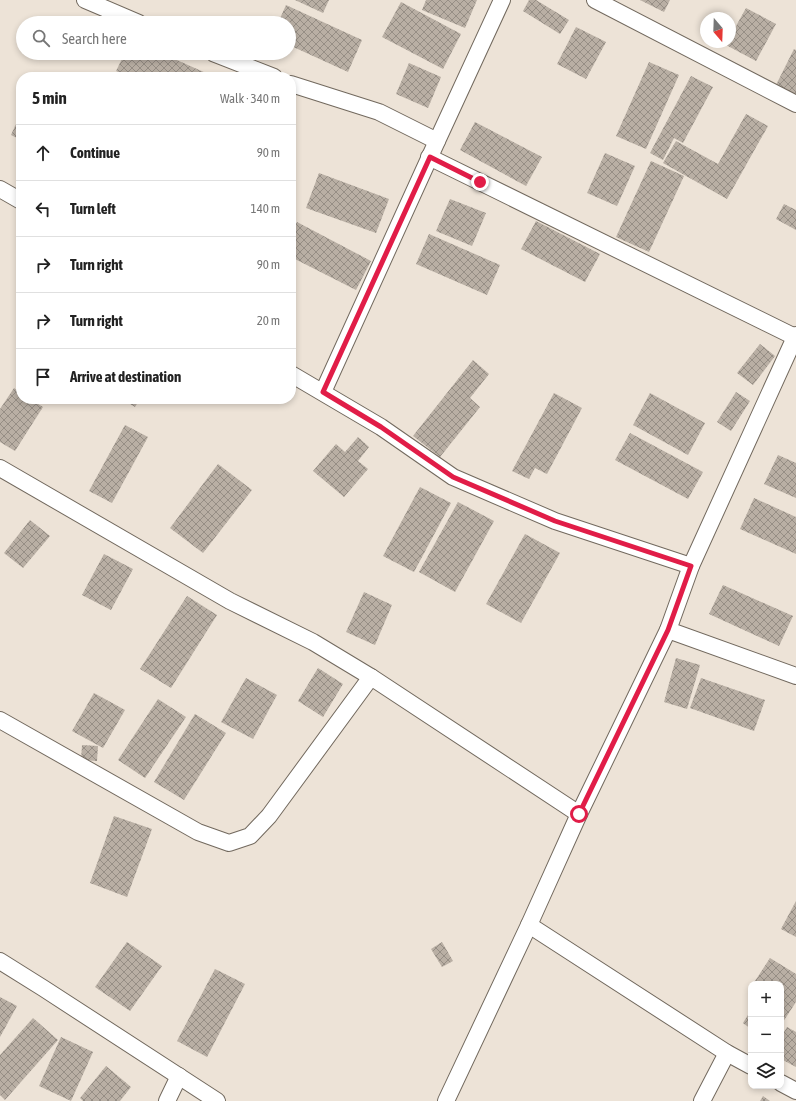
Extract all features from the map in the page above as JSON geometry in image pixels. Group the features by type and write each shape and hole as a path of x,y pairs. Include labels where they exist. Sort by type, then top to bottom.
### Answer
{"street":[{"path":"85,0 123,16"},
{"path":"323,392 502,0"},
{"path":"595,0 796,104"},
{"path":"231,60 261,72"},
{"path":"296,86 379,112 437,141"},
{"path":"430,157 796,336 691,566 668,630 579,814 529,925 446,1101"},
{"path":"0,189 16,198"},
{"path":"296,377 381,427 453,477 555,521 691,566"},
{"path":"0,468 230,601 313,642 371,677 579,814"},
{"path":"668,630 796,676"},
{"path":"0,720 198,832 229,843 250,836 268,816 371,677"},
{"path":"529,925 727,1053 748,1064"},
{"path":"0,962 44,988 218,1101"},
{"path":"702,1101 727,1053"},
{"path":"167,1101 179,1076"},
{"path":"784,1084 796,1091"}],"building":[{"path":"295,0 329,0 323,13"},
{"path":"426,0 477,0 465,28 422,10"},
{"path":"529,0 536,0 569,20 560,34 523,11"},
{"path":"640,0 670,0 664,12"},
{"path":"401,2 461,34 443,69 382,37"},
{"path":"286,5 362,40 348,72 296,48 296,16 281,16"},
{"path":"746,8 776,24 756,61 732,48 736,48 736,26"},
{"path":"576,27 606,42 586,79 557,64"},
{"path":"794,49 796,50 796,100 774,89"},
{"path":"122,60 177,60 204,72 118,72 116,71"},
{"path":"649,62 679,75 646,149 616,136"},
{"path":"409,63 441,77 428,108 396,94"},
{"path":"691,76 713,87 683,143 674,138 663,160 650,153"},
{"path":"746,114 768,126 727,199 663,163 676,141 718,164"},
{"path":"475,122 542,157 526,186 460,150"},
{"path":"16,124 16,138 11,135"},
{"path":"605,153 635,166 617,206 587,193"},
{"path":"651,161 684,176 649,252 616,237"},
{"path":"319,173 389,199 376,233 306,208"},
{"path":"450,199 486,213 472,246 436,231"},
{"path":"784,204 796,210 796,230 776,219"},
{"path":"536,221 600,254 585,282 521,249"},
{"path":"297,222 371,261 356,290 296,260"},
{"path":"429,234 500,265 487,295 416,264"},
{"path":"760,344 775,356 753,385 737,373"},
{"path":"473,360 489,374 470,398 480,407 440,457 413,436"},
{"path":"14,388 16,389 16,404 38,404 43,407 15,451 0,442 0,409"},
{"path":"736,392 750,401 731,431 717,422"},
{"path":"554,393 582,408 547,474 535,468 529,479 512,471"},
{"path":"650,393 705,423 688,455 633,425"},
{"path":"130,404 137,404 135,407"},
{"path":"125,425 148,437 112,503 89,491"},
{"path":"630,433 703,472 688,499 615,460"},
{"path":"358,437 369,447 358,461 368,469 344,497 313,471 336,444 345,452"},
{"path":"778,455 796,463 796,498 764,484"},
{"path":"218,464 252,490 203,553 170,528"},
{"path":"420,487 451,503 414,572 383,556"},
{"path":"754,498 796,517 796,554 740,529"},
{"path":"458,502 494,521 455,592 419,572"},
{"path":"30,520 50,536 23,568 4,553"},
{"path":"525,534 560,553 521,623 486,604"},
{"path":"104,554 133,569 111,610 82,595"},
{"path":"723,585 793,616 779,646 709,614"},
{"path":"364,592 392,605 375,645 346,632"},
{"path":"187,596 217,615 171,688 140,669"},
{"path":"676,658 700,665 687,709 664,702"},
{"path":"318,668 343,684 323,717 298,701"},
{"path":"246,678 277,695 253,739 221,722"},
{"path":"701,678 765,700 754,731 690,708"},
{"path":"94,693 125,710 103,748 72,731"},
{"path":"158,699 186,717 145,778 118,760"},
{"path":"195,714 226,733 184,800 154,782"},
{"path":"82,745 98,746 97,761 81,760"},
{"path":"114,816 152,829 127,897 90,883"},
{"path":"796,901 796,937 781,929"},
{"path":"127,942 162,966 130,1011 95,987"},
{"path":"442,942 453,961 442,967 431,949"},
{"path":"770,958 796,974 796,1002 784,1020 784,981 755,981"},
{"path":"215,969 245,984 207,1057 177,1041"},
{"path":"0,997 17,1006 0,1037"},
{"path":"748,1015 748,1027 743,1023"},
{"path":"33,1018 58,1040 5,1100 0,1095 0,1055"},
{"path":"787,1027 796,1032 796,1067 784,1061 784,1032"},
{"path":"61,1037 93,1052 71,1101 39,1086"},
{"path":"106,1066 131,1087 120,1101 83,1101 80,1098"},
{"path":"763,1096 770,1101 760,1101"}],"route":[{"path":"480,182 430,157 323,392 381,427 453,477 555,521 691,566 668,630 579,814"}]}
